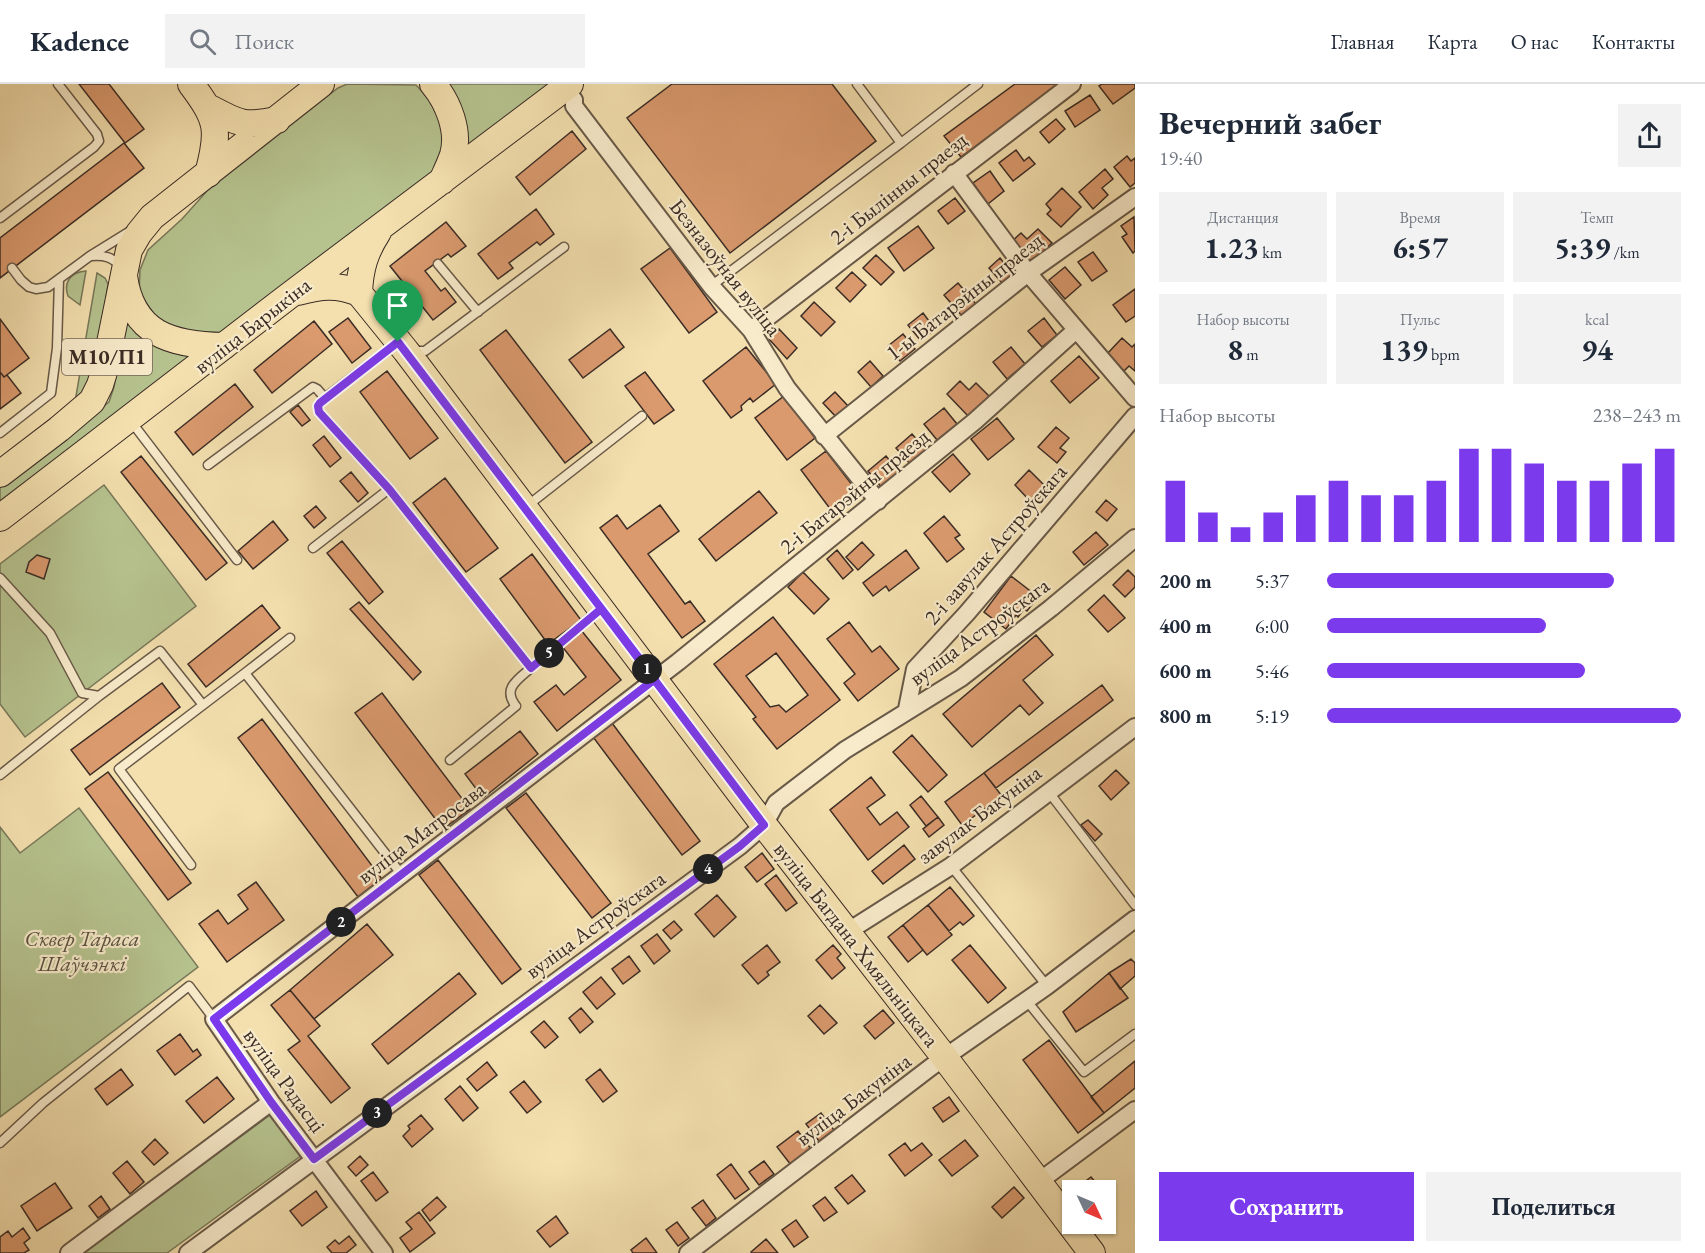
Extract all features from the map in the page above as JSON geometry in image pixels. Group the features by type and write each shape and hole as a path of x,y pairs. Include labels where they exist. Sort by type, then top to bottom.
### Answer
{"main road":[{"path":"190,84 208,107 238,123 254,125 277,120"},
{"name":"М10/П1","path":"0,474 92,401 104,372 123,269 129,249 152,217 321,84"},
{"path":"433,84 441,93 455,132 454,152 442,181"},
{"name":"вуліца Барыкіна","path":"0,518 384,224 505,134 570,93"},
{"path":"208,107 216,139 208,174"},
{"path":"290,295 328,286 342,287 359,293 362,261 384,224"},
{"name":"М10/П1","path":"123,269 126,290 134,307 144,322 159,336 198,346 224,346"},
{"name":"вуліца Багдана Хмяльніцкага","path":"359,293 1092,1253"}],"street":[{"name":"2-і Былінны праезд","path":"751,330 1072,84"},
{"name":"Безназоўная вуліца","path":"570,93 711,286 751,330 787,388 878,501"},
{"path":"954,173 1028,273 1135,398"},
{"name":"1-ы Батарэйны праезд","path":"825,436 1028,273 1135,197"},
{"name":"2-і Батарэйны праезд","path":"655,679 975,421 1076,330"},
{"name":"2-і завулак Астроўскага","path":"907,709 915,669 967,613 1135,416"},
{"name":"вуліца Астроўскага","path":"188,1253 740,846 764,825 776,803 845,750 907,709 961,678 1051,608 1135,538"},
{"name":"вуліца Матросава","path":"214,1019 655,679"},
{"name":"завулак Бакуніна","path":"847,932 951,866 1135,727"},
{"name":"вуліца Бакуніна","path":"688,1253 945,1058 1027,1001 1135,919"},
{"name":"вуліца Радасці","path":"214,1019 271,1102 384,1253"},
{"path":"69,1253 271,1102"},
{"path":"1038,1183 1135,1110"}],"lane":[{"path":"0,218 99,141 99,137 58,84"},
{"path":"856,84 901,142"},
{"path":"711,286 978,84"},
{"path":"12,268 23,283 36,289 48,287 90,256 152,217"},
{"path":"531,668 389,489 319,412 318,406 325,398 402,347 425,351 564,247"},
{"path":"90,256 106,256 114,259 123,269"},
{"path":"438,264 478,312"},
{"path":"0,433 51,393 57,348 59,279"},
{"path":"208,465 313,387 325,398"},
{"path":"524,508 642,416"},
{"path":"129,420 237,560"},
{"path":"313,548 389,489"},
{"path":"0,578 50,633 82,693 99,696"},
{"path":"450,760 516,706 509,692 511,685 601,609"},
{"path":"191,865 119,769 290,638"},
{"path":"0,775 160,651 203,705"},
{"path":"245,673 402,875"},
{"path":"1048,791 1135,905"},
{"path":"951,866 1047,986"},
{"path":"0,1143 43,1103 189,986 214,1019"},
{"path":"1027,1001 1084,1072 1135,1034"}],"green space":[{"path":"347,84 416,85 424,93 437,113 443,136 440,159 431,174 422,184 222,332 202,337 160,323 139,292 140,270 148,250 182,219 207,191 338,88"},
{"path":"448,84 552,84 466,148"},
{"path":"86,271 80,305 68,296 67,286 72,276"},
{"path":"97,273 105,278 108,284 96,364 91,381 75,402"},
{"path":"127,319 148,340 162,349 192,356 0,501 0,487 109,402"},
{"path":"104,485 196,606 25,737 0,704 0,564"},
{"name":"Сквер Тараса Шаўчэнкі","path":"79,808 198,967 0,1117 0,827 20,853"},
{"path":"270,1115 302,1155 167,1253 82,1253"}],"building":[{"path":"79,84 109,84 144,129 125,143"},
{"path":"672,84 832,84 876,141 730,253 627,118"},
{"path":"1015,84 1060,84 961,157 944,136"},
{"path":"1102,84 1135,84 1135,88 1113,104 1099,86"},
{"path":"1090,95 1100,110 1075,127 1065,111"},
{"path":"1056,119 1065,129 1049,143 1040,132"},
{"path":"572,131 586,149 530,195 516,177"},
{"path":"124,143 144,168 0,278 0,238"},
{"path":"1016,150 1024,161 1029,157 1035,164 1013,181 999,163"},
{"path":"1127,156 1131,161 1135,158 1135,183 1130,187 1114,167"},
{"path":"1105,169 1113,179 1102,188 1108,195 1093,209 1079,192"},
{"path":"990,171 1004,191 988,204 973,183"},
{"path":"1062,188 1081,207 1061,227 1047,214 1051,210 1046,204"},
{"path":"955,198 965,211 948,224 938,211"},
{"path":"536,209 554,234 540,245 537,242 509,263 513,268 498,279 478,254"},
{"path":"1134,217 1135,251 1133,253 1122,237 1127,234 1121,226"},
{"path":"446,222 466,246 451,257 448,254 425,271 441,291 445,288 456,302 433,320 390,266"},
{"path":"918,226 934,248 904,271 888,248"},
{"path":"1038,229 1052,243 1028,265 1009,244 1021,233 1027,239"},
{"path":"670,248 717,312 689,333 641,269"},
{"path":"1093,252 1107,271 1092,281 1078,262"},
{"path":"876,255 894,272 881,285 863,268"},
{"path":"1000,258 1014,275 1003,284 989,268"},
{"path":"1065,267 1081,285 1065,299 1049,280"},
{"path":"852,272 866,285 850,302 836,288"},
{"path":"958,283 976,304 962,316 944,295"},
{"path":"1135,289 1135,316 1126,322 1113,305"},
{"path":"814,302 835,322 821,336 801,316"},
{"path":"923,313 935,329 921,341 908,325"},
{"path":"348,318 371,348 352,363 329,332"},
{"path":"1044,318 1057,335 1042,347 1028,331"},
{"path":"0,319 29,358 4,377 0,372"},
{"path":"314,321 332,344 272,393 254,370"},
{"path":"610,329 624,347 583,378 569,360"},
{"path":"779,329 797,348 787,359 769,339"},
{"path":"506,330 592,442 565,463 480,350"},
{"path":"903,334 915,349 900,361 888,346"},
{"path":"1122,338 1132,347 1135,344 1135,371 1129,366 1124,371 1107,354"},
{"path":"746,347 776,384 753,402 750,398 741,406 742,410 731,418 703,381"},
{"path":"1011,347 1025,364 1007,379 993,362"},
{"path":"1079,356 1099,378 1070,403 1051,381"},
{"path":"870,361 883,376 871,387 858,372"},
{"path":"387,371 438,438 410,459 360,392"},
{"path":"0,372 4,377 7,375 21,393 0,409"},
{"path":"645,372 674,410 654,424 625,386"},
{"path":"960,381 969,390 976,383 990,397 969,417 947,394"},
{"path":"235,384 253,407 193,455 175,432"},
{"path":"835,392 849,407 837,418 823,403"},
{"path":"784,396 815,438 787,460 755,418"},
{"path":"298,405 310,420 302,426 290,412"},
{"path":"944,408 957,424 937,440 924,424"},
{"path":"997,418 1014,439 988,460 971,439"},
{"path":"1056,427 1069,438 1060,448 1066,452 1057,463 1038,447"},
{"path":"912,434 926,450 910,464 896,448"},
{"path":"324,436 341,458 330,467 313,445"},
{"path":"826,451 856,490 831,510 801,470"},
{"path":"953,454 970,474 950,492 932,472"},
{"path":"141,456 227,563 206,580 121,472"},
{"path":"886,456 900,473 882,488 868,471"},
{"path":"1029,470 1048,489 1037,500 1034,497 1030,501 1015,485"},
{"path":"351,472 368,493 358,502 340,481"},
{"path":"445,478 498,548 466,572 413,503"},
{"path":"759,491 777,513 716,561 699,539"},
{"path":"1106,500 1117,509 1107,521 1096,512"},
{"path":"660,505 679,531 648,554 685,604 690,601 705,621 682,638 600,528 617,515 627,529"},
{"path":"316,506 326,518 314,528 304,516"},
{"path":"944,516 960,535 955,538 964,549 947,562 924,533"},
{"path":"273,521 288,540 253,569 238,551"},
{"path":"1096,532 1108,545 1084,565 1073,552"},
{"path":"342,541 383,592 369,604 327,553"},
{"path":"862,542 874,555 858,570 846,557"},
{"path":"837,550 853,570 843,579 827,559"},
{"path":"906,550 919,568 889,591 886,586 873,596 863,583"},
{"path":"532,554 581,620 548,644 500,579"},
{"path":"37,555 50,559 44,579 26,572 29,562"},
{"path":"1128,570 1135,577 1135,587 1125,597 1113,585"},
{"path":"803,572 829,599 814,614 788,587"},
{"path":"1011,576 1038,597 1027,611 1024,609 1018,617 1016,615 1006,629 984,612"},
{"path":"1104,595 1125,618 1108,632 1088,610"},
{"path":"359,602 421,672 413,680 350,609"},
{"path":"262,605 280,628 206,687 188,664"},
{"path":"773,617 840,700 777,749 753,719 756,717 714,664","holes":["776,653 808,695 786,712 779,705 770,707 746,676"]},
{"path":"849,622 872,652 880,646 899,669 858,701 844,683 855,674 827,639"},
{"path":"581,630 621,680 557,731 534,702 556,685 564,695 586,677 561,645"},
{"path":"1036,635 1053,655 1023,680 1043,703 1029,715 1020,705 972,747 943,714"},
{"path":"162,683 180,707 90,775 71,750"},
{"path":"1102,685 1113,700 996,788 984,773"},
{"path":"382,693 470,809 443,829 355,713"},
{"path":"262,719 382,879 358,897 238,738"},
{"path":"612,723 700,841 682,855 593,737"},
{"path":"520,731 538,754 483,798 465,774"},
{"path":"912,735 947,775 928,792 893,752"},
{"path":"1116,770 1129,783 1111,800 1099,786"},
{"path":"108,772 191,883 168,900 85,789"},
{"path":"984,773 1002,796 962,825 945,802"},
{"path":"871,777 885,795 867,808 880,825 897,812 909,827 868,860 830,810"},
{"path":"526,793 611,903 592,918 506,808"},
{"path":"921,796 938,817 926,826 910,805"},
{"path":"938,817 944,825 929,837 923,829"},
{"path":"1088,820 1102,834 1095,841 1081,825"},
{"path":"904,845 915,859 883,884 872,871"},
{"path":"762,853 774,869 757,882 745,867"},
{"path":"438,860 521,969 502,984 419,875"},
{"path":"776,875 797,903 786,911 765,884"},
{"path":"256,882 284,920 227,962 199,924 218,910 228,924 248,909 238,895"},
{"path":"950,887 974,916 963,925 960,922 949,931 928,905"},
{"path":"717,895 736,917 714,937 695,914"},
{"path":"928,905 952,935 927,955 903,925"},
{"path":"674,921 682,930 671,939 663,930"},
{"path":"367,924 393,955 314,1019 290,990"},
{"path":"903,925 923,950 908,962 888,937"},
{"path":"657,934 670,951 654,964 641,946"},
{"path":"767,945 780,962 767,972 769,975 758,984 742,965"},
{"path":"833,945 841,954 837,958 845,968 832,979 816,960"},
{"path":"970,945 1006,988 988,1003 952,960"},
{"path":"629,956 640,971 623,984 612,969"},
{"path":"1131,959 1135,963 1135,976 1120,989 1109,973"},
{"path":"459,973 476,994 388,1064 372,1044"},
{"path":"1109,973 1128,998 1076,1032 1063,1012"},
{"path":"601,977 615,994 597,1009 583,992"},
{"path":"290,990 320,1026 308,1036 350,1088 331,1103 288,1050 300,1041 271,1005"},
{"path":"820,1005 837,1023 824,1034 808,1016"},
{"path":"581,1008 593,1022 580,1033 569,1018"},
{"path":"883,1010 894,1023 875,1039 864,1026"},
{"path":"544,1021 558,1037 545,1048 531,1032"},
{"path":"180,1034 193,1052 197,1049 201,1055 175,1075 157,1051"},
{"path":"1049,1040 1104,1113 1078,1133 1023,1060"},
{"path":"1135,1061 1135,1088 1104,1113 1091,1097"},
{"path":"487,1062 497,1075 477,1091 467,1079"},
{"path":"121,1069 133,1085 107,1105 95,1089"},
{"path":"600,1069 617,1091 603,1102 586,1080"},
{"path":"217,1077 234,1099 204,1123 186,1101"},
{"path":"524,1081 541,1102 527,1113 510,1092"},
{"path":"460,1086 478,1108 463,1121 445,1099"},
{"path":"949,1097 959,1111 943,1122 933,1108"},
{"path":"821,1113 834,1130 819,1141 806,1124"},
{"path":"421,1115 433,1129 412,1147 403,1136 410,1129 408,1126"},
{"path":"798,1131 811,1149 791,1165 777,1147"},
{"path":"155,1139 168,1153 154,1165 142,1152"},
{"path":"965,1140 978,1156 952,1176 939,1160"},
{"path":"905,1143 911,1151 922,1143 932,1155 905,1176 889,1155"},
{"path":"360,1156 368,1165 356,1176 348,1167"},
{"path":"127,1161 144,1182 130,1194 113,1173"},
{"path":"764,1161 774,1174 759,1185 749,1172"},
{"path":"731,1164 749,1189 735,1199 717,1175"},
{"path":"373,1172 388,1192 376,1201 361,1181"},
{"path":"852,1175 865,1191 848,1204 835,1188"},
{"path":"55,1183 72,1208 37,1231 21,1206"},
{"path":"1014,1187 1024,1198 1002,1218 992,1207"},
{"path":"316,1191 327,1207 302,1226 290,1211"},
{"path":"101,1196 110,1209 98,1218 89,1206"},
{"path":"437,1197 446,1207 430,1221 422,1210"},
{"path":"825,1197 837,1212 824,1221 813,1206"},
{"path":"703,1200 716,1218 706,1226 692,1208"},
{"path":"419,1212 435,1233 410,1252 400,1238 412,1229 406,1222"},
{"path":"556,1216 568,1233 550,1247 537,1231"},
{"path":"796,1220 808,1237 794,1247 782,1230"},
{"path":"677,1222 689,1238 678,1246 666,1230"},
{"path":"23,1228 30,1238 24,1243 29,1250 24,1253 0,1253 0,1237 8,1231 12,1237"},
{"path":"349,1236 356,1245 346,1253 332,1253 327,1247 335,1240 339,1244"},
{"path":"646,1238 657,1253 633,1253 631,1250"},
{"path":"766,1239 778,1253 751,1252"}],"route":[{"path":"398,342 320,403 319,412 389,489 531,668 601,609 655,679 764,825 740,846 314,1159 271,1102 214,1019 655,679 398,342"}]}
